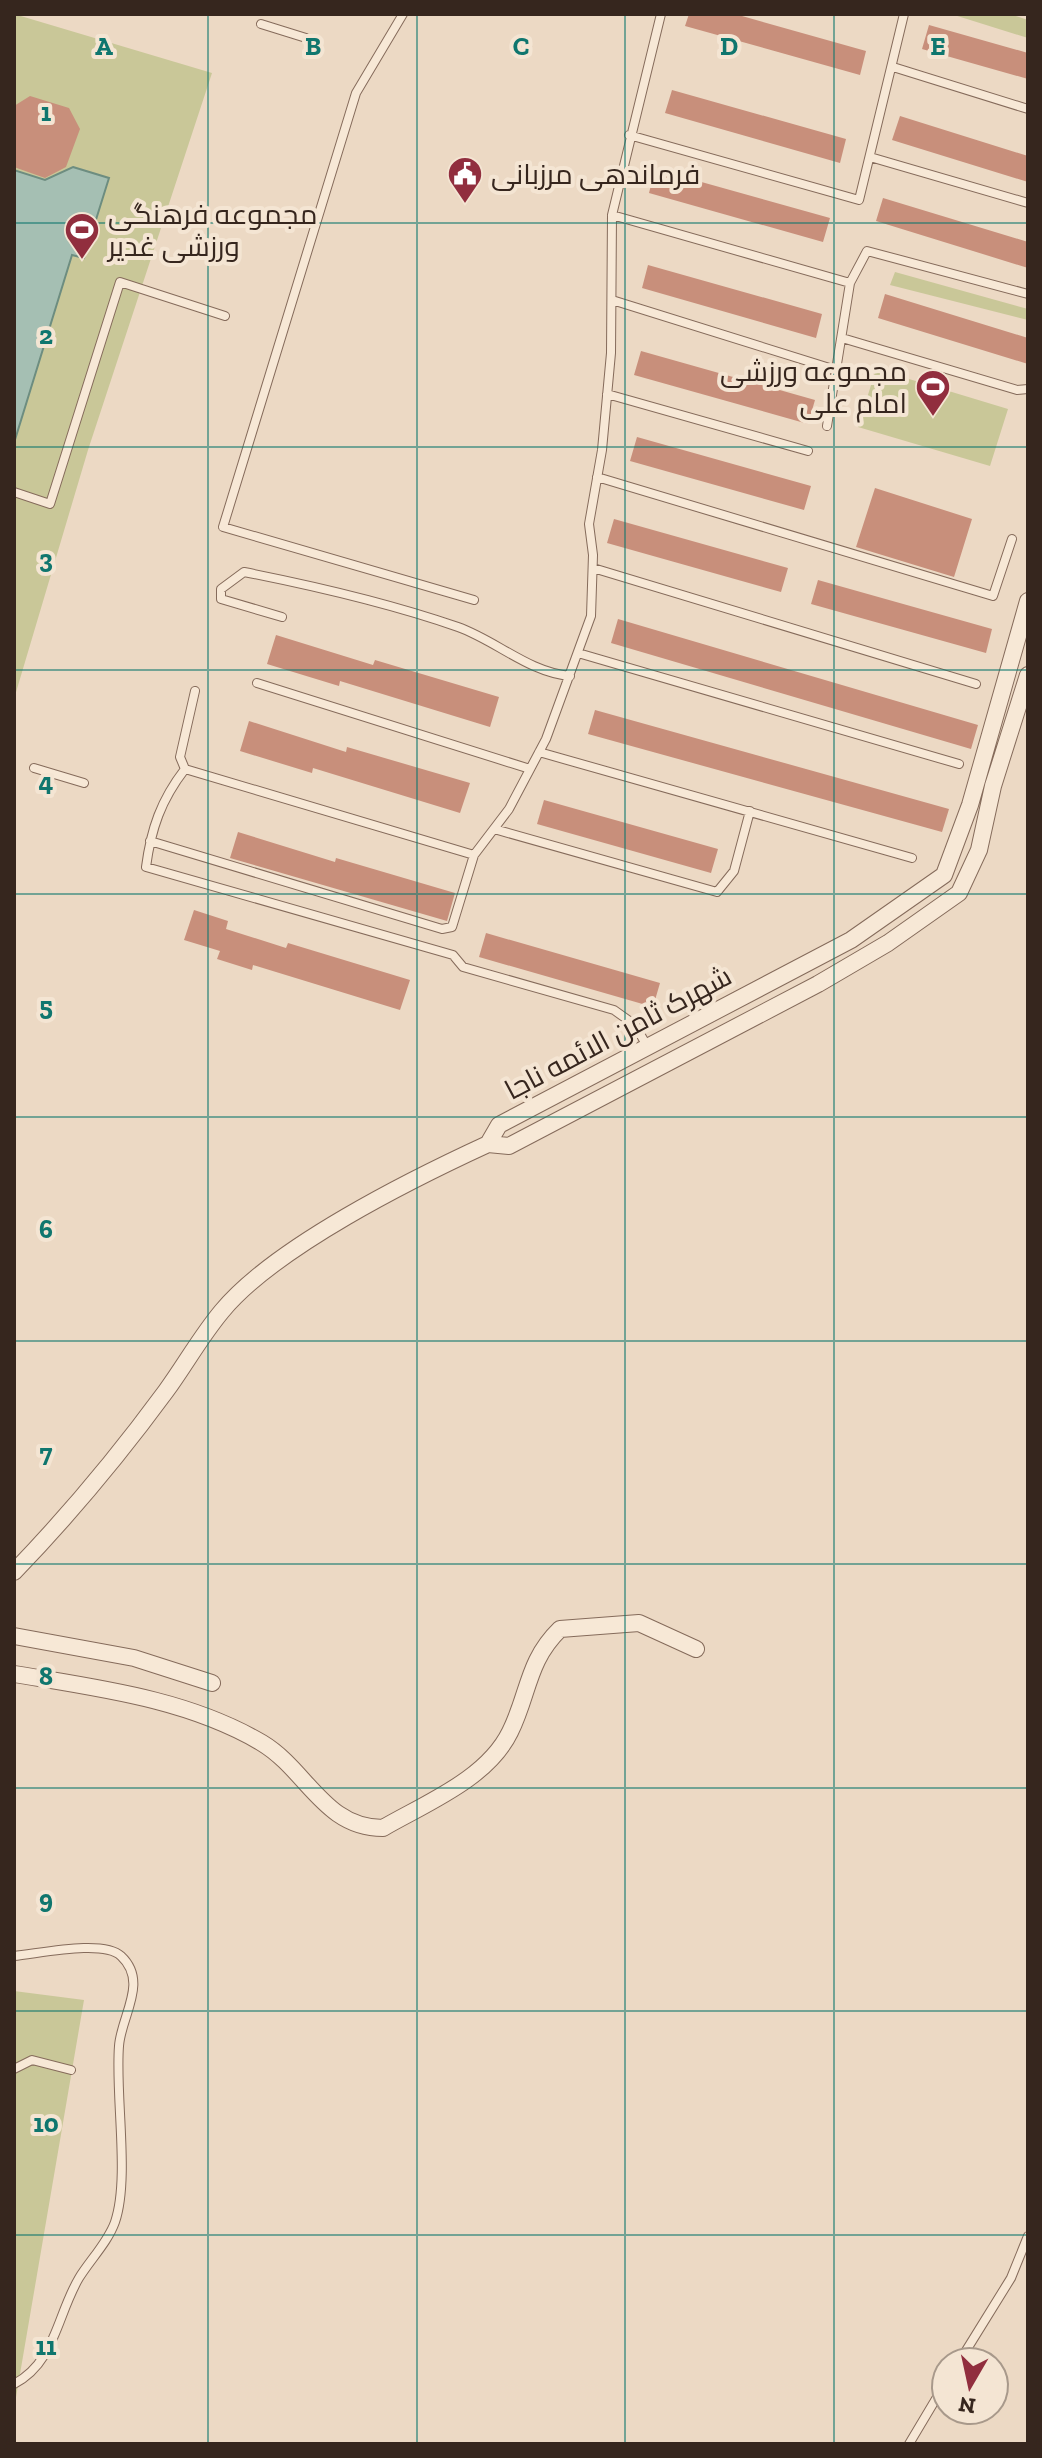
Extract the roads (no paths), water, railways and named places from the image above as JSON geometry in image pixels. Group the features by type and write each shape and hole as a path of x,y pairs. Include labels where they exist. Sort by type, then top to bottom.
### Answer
{"street":[{"name":"شهرک ثامن الائمه ناجا","path":"1028,601 973,792 944,875 863,931 499,1125 488,1144 509,1146 660,1068 875,951 959,893 979,850 991,796 1028,675"},
{"path":"973,792 991,796"},
{"path":"863,931 875,951"},
{"path":"647,1046 660,1068"},
{"path":"14,1572 71,1513 165,1392 223,1310 284,1256 437,1168 488,1144"},
{"path":"14,1674 98,1687 179,1708 224,1725 263,1744 295,1770 314,1795 337,1816 364,1828 383,1828 484,1767 498,1752 511,1731 541,1648 560,1629 639,1623 696,1649"},
{"path":"14,1636 134,1658 212,1683"}],"lane":[{"path":"403,14 356,93 223,527 474,600"},
{"path":"150,841 442,929 452,927 474,855 494,829 539,752 591,616 593,568 589,524 607,394 612,215 629,135 661,14"},
{"path":"629,135 859,200 904,14"},
{"path":"261,24 306,38"},
{"path":"893,67 1028,109"},
{"path":"870,157 1028,203"},
{"path":"612,215 850,283"},
{"path":"827,426 850,283 867,251 1028,294"},
{"path":"14,492 50,504 120,282 225,316"},
{"path":"612,300 836,370"},
{"path":"842,338 1017,390 1028,389"},
{"path":"607,394 808,451"},
{"path":"597,477 993,596 1012,539"},
{"path":"593,568 976,684"},
{"path":"282,617 221,599 221,589 244,572 297,583 461,628 552,674 570,676"},
{"path":"578,653 959,764"},
{"path":"257,683 530,769"},
{"path":"185,769 180,757 195,691"},
{"path":"539,752 912,858"},
{"path":"34,768 84,783"},
{"path":"185,769 168,790 155,818 146,867 453,955 463,967 614,1010 635,1025 647,1046"},
{"path":"185,769 474,855"},
{"path":"494,829 717,892 734,871 750,811"},
{"path":"14,1956 93,1948 119,1954 132,1970 134,1997 119,2043 119,2188 115,2222 78,2281 34,2372 14,2384"},
{"path":"14,2069 32,2060 71,2070"},
{"path":"969,2346 1011,2278 1028,2236"},
{"path":"909,2444 930,2409"}],"place":[{"name":"فرماندهی مرزبانی","path":"465,205"},
{"name":"مجموعه فرهنگی ورزشی غدیر","path":"82,261"},
{"name":"مجموعه ورزشی امام علی","path":"933,418"}]}
